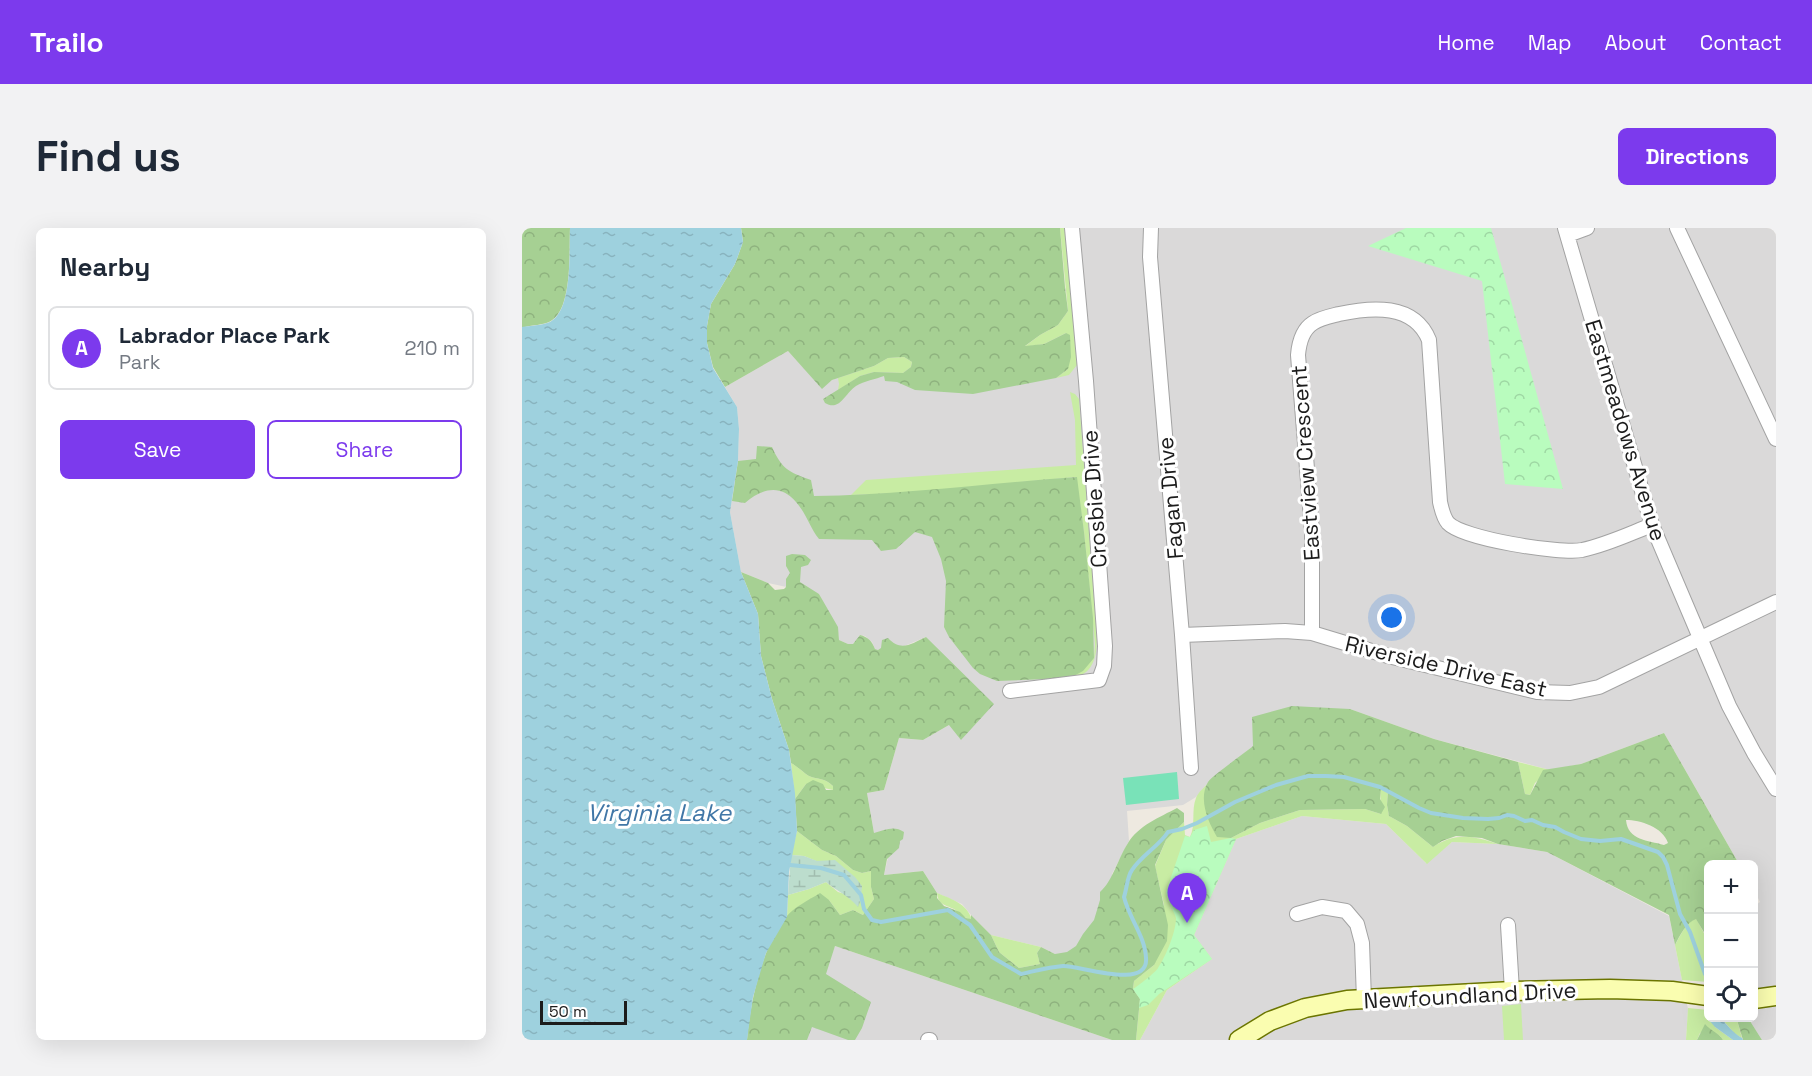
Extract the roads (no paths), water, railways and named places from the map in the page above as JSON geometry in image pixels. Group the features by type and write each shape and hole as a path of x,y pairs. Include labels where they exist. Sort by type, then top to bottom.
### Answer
{"street":[{"name":"Crosbie Drive","path":"1010,691 1100,680 1104,666 1105,646 1088,404 1072,228"},
{"path":"1567,232 1587,228"},
{"path":"1677,228 1776,439"},
{"name":"Fagan Drive","path":"1156,229 1150,258 1191,768"},
{"name":"Eastmeadows Avenue","path":"1567,232 1652,525 1729,706 1776,789"},
{"name":"Eastview Crescent","path":"1312,633 1312,532 1298,355 1299,344 1305,331 1313,323 1326,317 1356,310 1388,309 1410,317 1424,328 1429,340 1442,514 1448,523 1458,530 1473,535 1561,551 1596,546 1652,525"},
{"name":"Riverside Drive East","path":"1182,635 1285,631 1312,633 1364,650 1438,669 1537,692 1557,693 1584,691 1599,687 1776,602"},
{"path":"1297,914 1322,907 1346,911 1357,924 1362,944 1364,1000"},
{"path":"1508,925 1512,991"},
{"name":"Newfoundland Drive","path":"1239,1040 1270,1021 1325,1003 1512,991 1610,989 1672,991 1704,995"},
{"path":"1758,998 1776,996"}],"water":[{"name":"Virginia Lake","path":"570,228 741,228 743,242 735,264 711,304 707,343 713,368 737,407 738,461 730,512 741,572 758,614 761,656 789,750 797,831 789,872 787,917 766,953 753,997 747,1040 522,1040 522,327 550,322 563,305 568,279"},
{"path":"1711,1022 1724,1022 1743,1040 1733,1040"}],"waterway":[{"path":"790,865 821,868 844,875 861,895 864,909 872,920 881,922 948,910 970,925 992,957 1021,974 1063,966 1125,975 1136,973 1144,968 1146,958 1140,935 1124,897 1128,879 1132,870 1168,832 1197,823 1235,802 1276,785 1308,776 1344,777 1380,787 1431,813 1488,819 1514,816 1525,821 1532,820 1555,827 1581,839 1600,841 1621,839 1658,852 1667,865 1680,914 1690,932 1704,971"}],"place":[{"name":"Labrador Place Park","path":"1187,923"}]}
